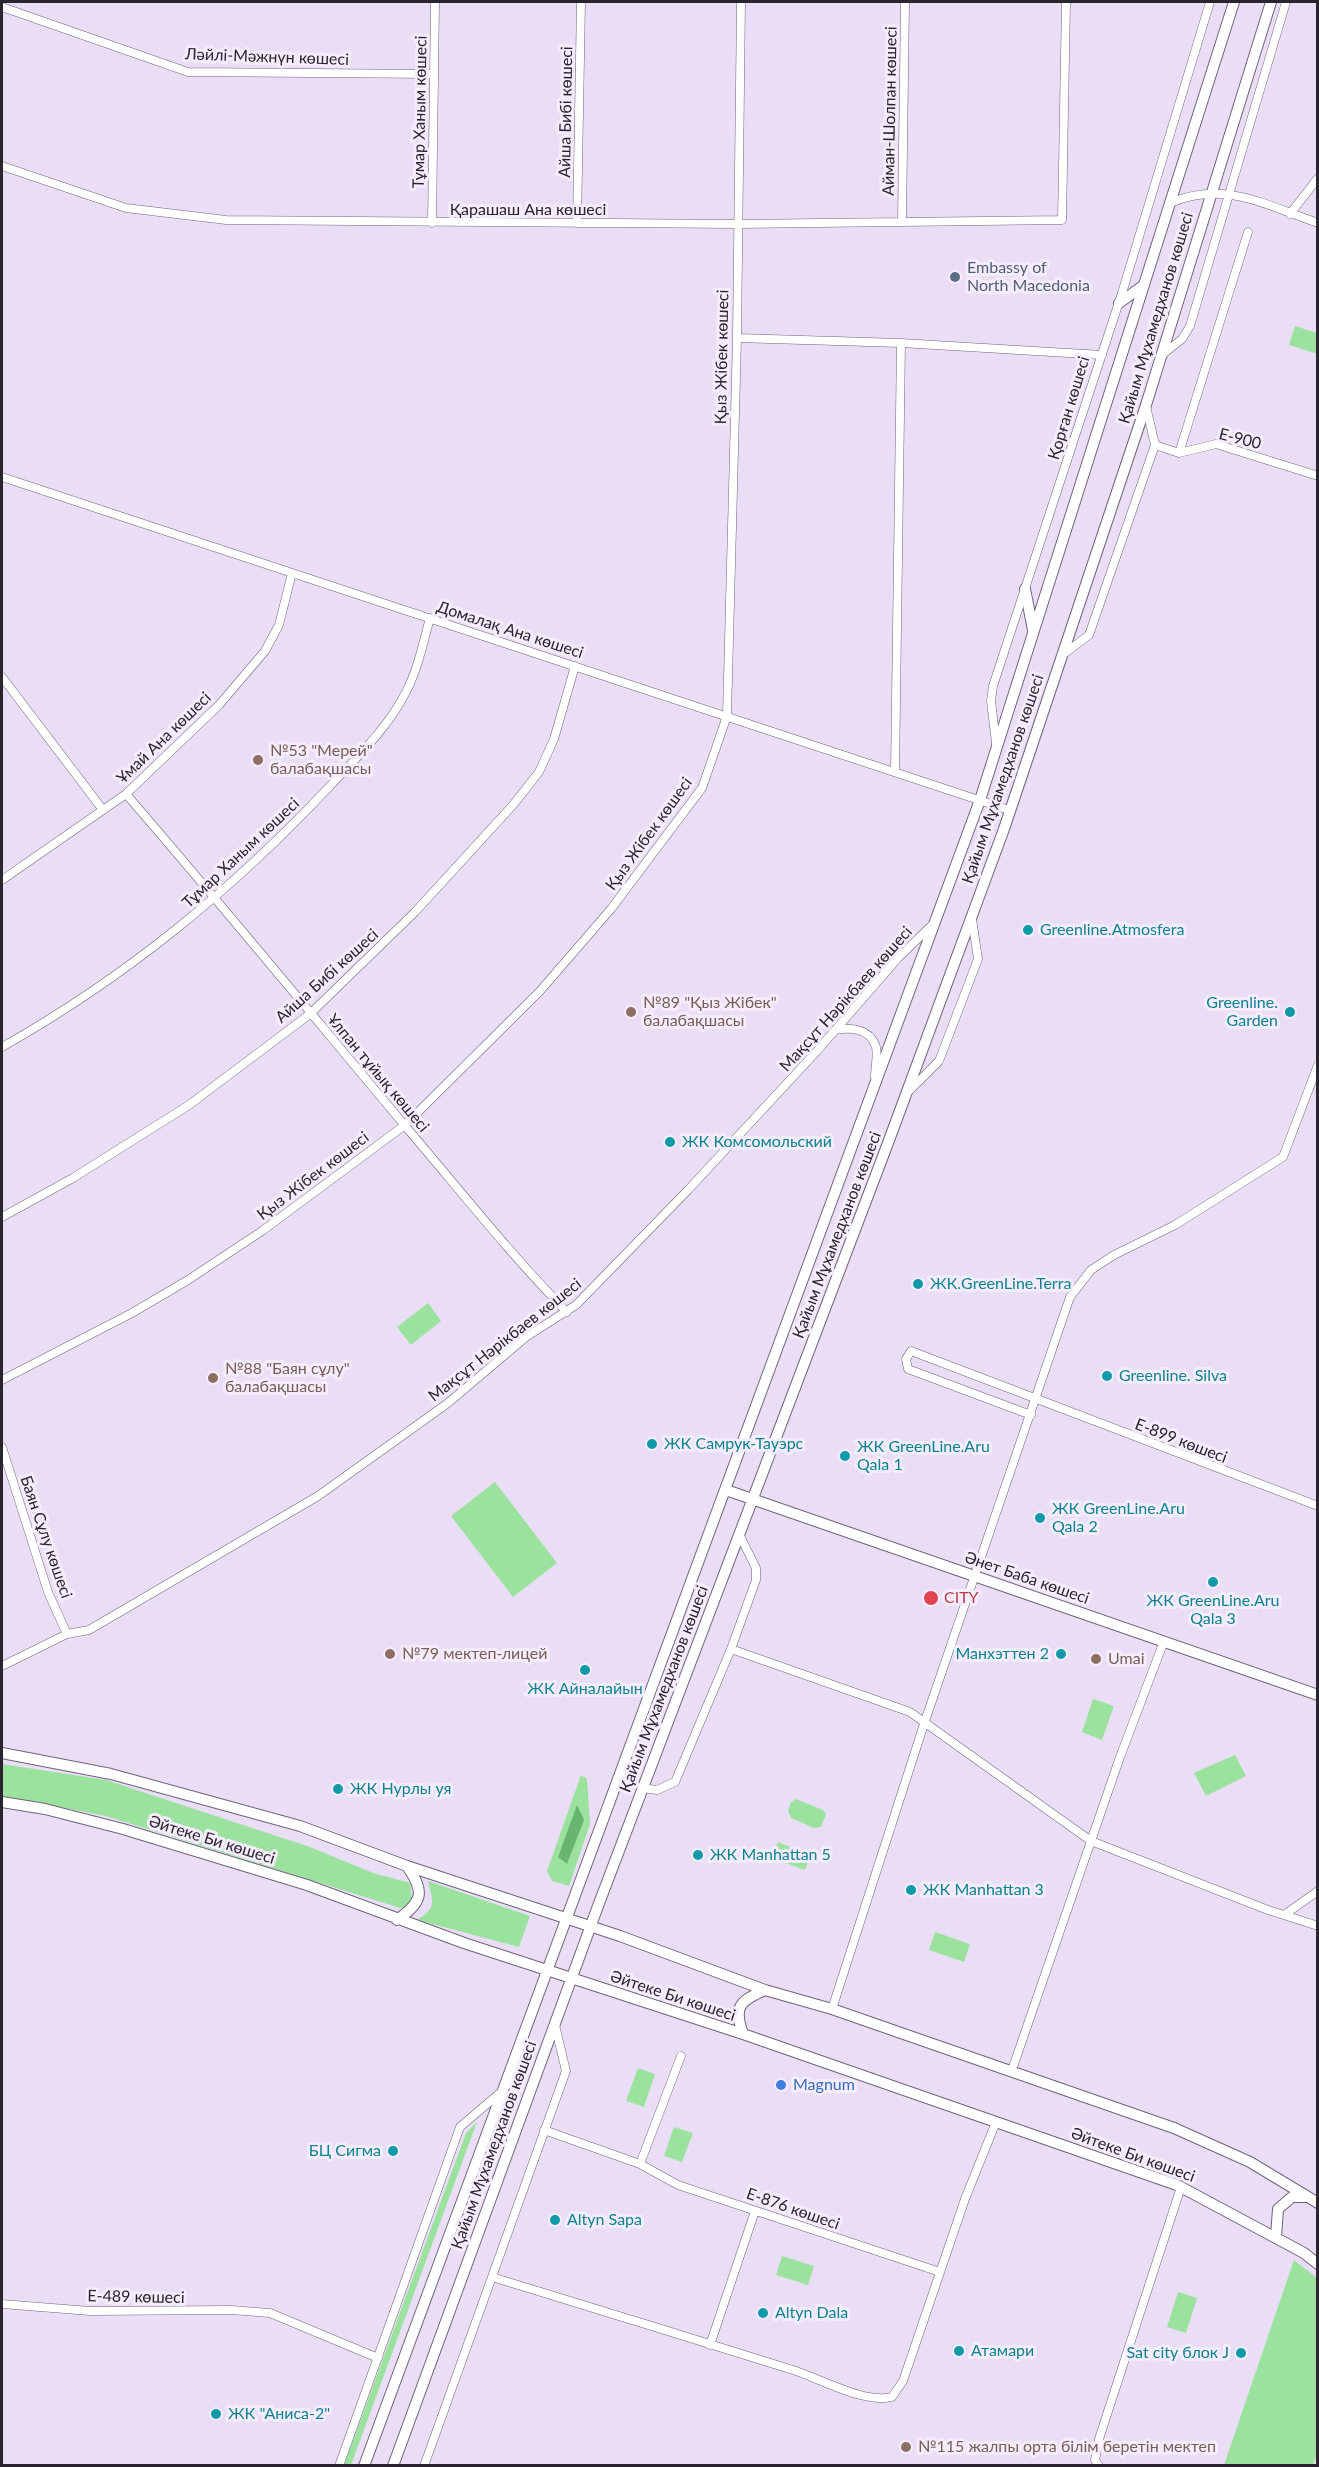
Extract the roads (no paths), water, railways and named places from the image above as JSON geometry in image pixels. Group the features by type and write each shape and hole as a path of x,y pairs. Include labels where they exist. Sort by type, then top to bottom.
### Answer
{"main road":[{"name":"Қайым Мұхамедханов көшесі","path":"364,2466 545,1969 875,1090 980,800 1234,2"},
{"name":"Қайым Мұхамедханов көшесі","path":"393,2466 590,1926 908,1092 972,915 1146,405 1271,2"},
{"path":"1119,303 1144,285"},
{"path":"1025,589 1034,633"},
{"name":"Әнет Баба көшесі","path":"726,1490 1317,1695"},
{"path":"2,1753 111,1774 300,1826 407,1866 590,1926 765,1990 832,2009 1174,2128 1250,2162 1313,2200"},
{"name":"Әйтеке Би көшесі","path":"2,1802 45,1809 164,1840 307,1885 397,1920 743,2034 996,2122 1181,2187 1276,2237 1317,2264"},
{"path":"397,1920 414,1908 418,1900 419,1887 407,1866"},
{"path":"743,2034 738,2019 739,2009 748,1998 765,1990"},
{"path":"1276,2237 1278,2209 1292,2197 1313,2200"}],"street":[{"name":"Тұмар Ханым көшесі","path":"432,223 435,2"},
{"name":"Айша Бибі көшесі","path":"577,223 581,2"},
{"name":"Қыз Жібек көшесі","path":"2,1380 132,1313 188,1280 261,1231 405,1125 540,991 624,892 702,788 728,716 737,338 741,2"},
{"name":"Айман-Шолпан көшесі","path":"902,221 905,2"},
{"name":"Қарашаш Ана көшесі","path":"2,166 126,208 226,220 738,224 1062,220 1066,2"},
{"path":"1102,355 1210,2"},
{"path":"1161,356 1182,339 1190,326 1286,2"},
{"name":"Ләйлі-Мәжнүн көшесі","path":"2,7 188,72 434,74"},
{"path":"1290,214 1317,178"},
{"path":"1170,203 1188,196 1211,192 1230,193 1317,223"},
{"path":"1155,445 1179,453 1248,232"},
{"name":"Қорған көшесі","path":"737,338 901,343 1102,355 993,686 991,701 997,747"},
{"path":"895,772 901,343"},
{"path":"1060,656 1089,635 1155,445 1146,405"},
{"name":"E-900","path":"1179,453 1216,444 1317,476"},
{"name":"Домалақ Ана көшесі","path":"2,477 1009,810"},
{"name":"Ұмай Ана көшесі","path":"2,880 126,794 219,705 265,651 279,625 292,573"},
{"name":"Тұмар Ханым көшесі","path":"2,1047 111,980 216,897 292,826 362,752 390,718 406,693 416,668 430,618"},
{"name":"Айша Бибі көшесі","path":"2,1217 72,1178 189,1105 310,1014 415,912 513,805 539,772 554,739 575,666"},
{"path":"2,677 103,810"},
{"name":"Ұлпан тұйық көшесі","path":"126,794 216,897 310,1014 492,1230 567,1312"},
{"path":"908,1092 939,1060 978,959 972,915"},
{"name":"Мақсұт Нәрікбаев көшесі","path":"2,1666 67,1634 88,1630 318,1496 448,1403 526,1337 567,1312 680,1199 898,958 936,921"},
{"path":"835,1030 850,1026 866,1033 876,1046 875,1090"},
{"path":"832,2009 924,1724 1070,1297 1091,1270 1114,1255 1175,1224 1283,1157 1317,1065"},
{"name":"Е-899 көшесі","path":"1031,1415 908,1369 906,1359 911,1351 1317,1506"},
{"name":"Баян Сұлу көшесі","path":"2,1447 48,1592 67,1634"},
{"path":"642,1788 657,1790 675,1782 731,1649 756,1580 756,1568 739,1534"},
{"path":"1012,2070 1091,1841 1164,1641"},
{"path":"731,1649 910,1712 1091,1841 1317,1926"},
{"path":"1284,1915 1317,1891"},
{"path":"424,2466 566,2071 555,2024"},
{"path":"640,2164 681,2056"},
{"path":"339,2466 460,2127 501,2092"},
{"path":"492,2277 795,2371 864,2396 881,2400 892,2397 903,2381 965,2199 996,2122"},
{"name":"Е-876 көшесі","path":"544,2130 640,2164 678,2185 940,2272"},
{"path":"1099,2466 1095,2460 1099,2439 1181,2187"},
{"path":"710,2345 755,2211"},
{"name":"Е-489 көшесі","path":"2,2304 90,2311 231,2310 270,2313 378,2358"}],"place":[{"name":"Embassy of North Macedonia","path":"955,277"},
{"name":"№53 \"Мерей\" балабақшасы","path":"258,760"},
{"name":"Greenline.Atmosfera","path":"1028,930"},
{"name":"№89 \"Қыз Жібек\" балабақшасы","path":"631,1012"},
{"name":"Greenline. Garden","path":"1290,1012"},
{"name":"ЖК Комсомольский","path":"670,1142"},
{"name":"ЖК.GreenLine.Terra","path":"918,1284"},
{"name":"Greenline. Silva","path":"1107,1376"},
{"name":"№88 \"Баян сұлу\" балабақшасы","path":"213,1378"},
{"name":"ЖК Самрук-Тауэрс","path":"652,1444"},
{"name":"ЖК GreenLine.Aru Qala 1","path":"845,1456"},
{"name":"ЖК GreenLine.Aru Qala 2","path":"1040,1518"},
{"name":"ЖК GreenLine.Aru Qala 3","path":"1213,1582"},
{"name":"CITY","path":"931,1598"},
{"name":"№79 мектеп-лицей","path":"390,1654"},
{"name":"Манхэттен 2","path":"1061,1654"},
{"name":"Umai","path":"1096,1659"},
{"name":"ЖК Айналайын","path":"585,1670"},
{"name":"ЖК Нурлы уя","path":"338,1789"},
{"name":"ЖК Manhattan 5","path":"698,1855"},
{"name":"ЖК Manhattan 3","path":"911,1890"},
{"name":"Magnum","path":"781,2085"},
{"name":"БЦ Сигма","path":"393,2151"},
{"name":"Altyn Sapa","path":"555,2220"},
{"name":"Altyn Dala","path":"763,2313"},
{"name":"Атамари","path":"959,2351"},
{"name":"Sat city блок J","path":"1241,2353"},
{"name":"ЖК \"Аниса-2\"","path":"216,2414"},
{"name":"№115 жалпы орта білім беретін мектеп","path":"906,2447"}]}
